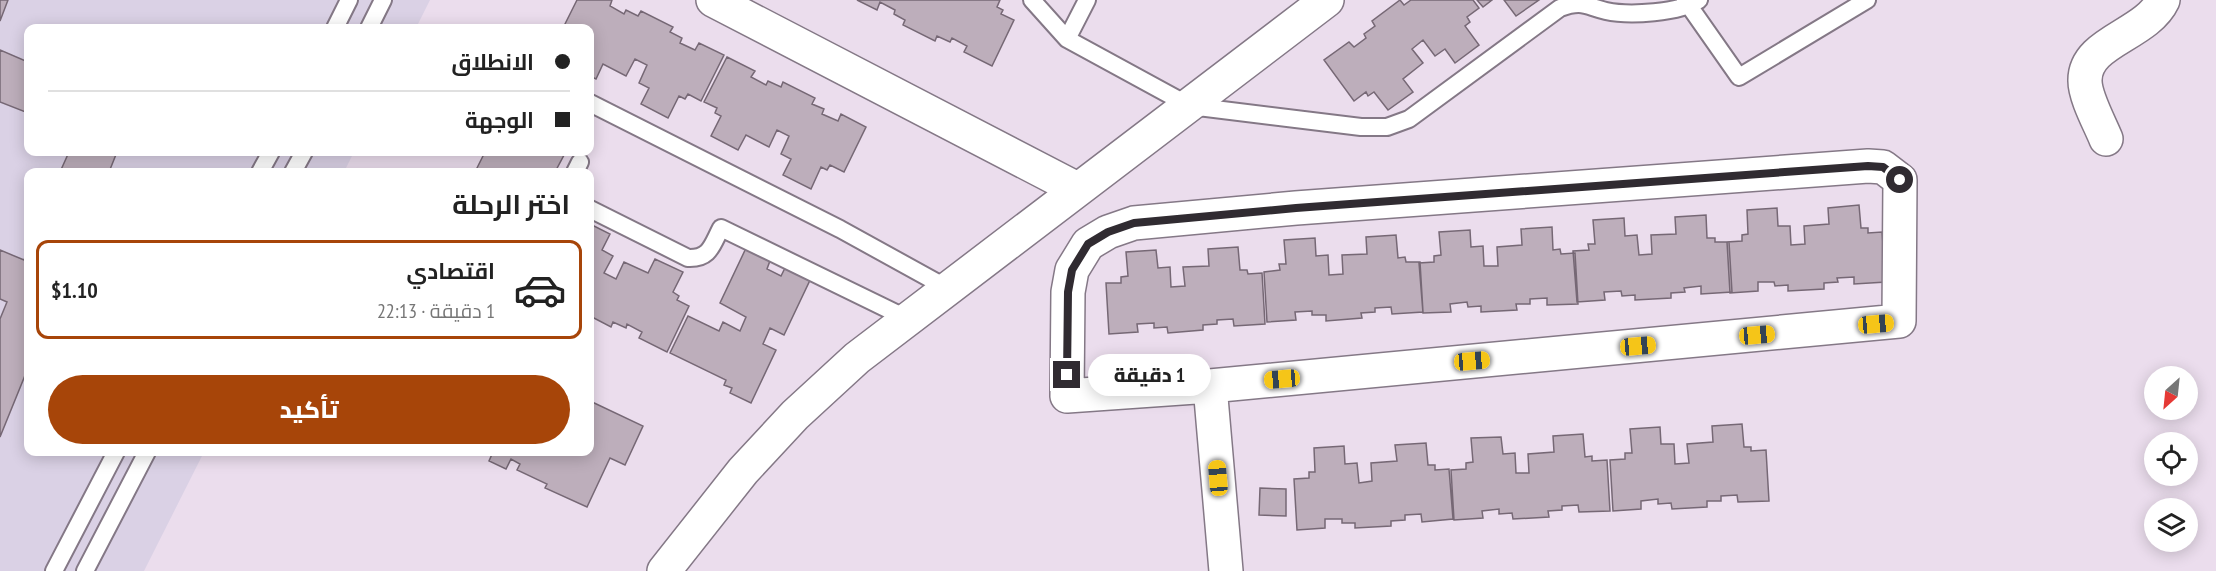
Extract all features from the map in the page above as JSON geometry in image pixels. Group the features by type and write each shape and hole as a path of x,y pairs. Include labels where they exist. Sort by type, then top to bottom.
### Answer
{"street":[{"path":"713,0 1077,189"},
{"path":"664,571 743,471 795,415 857,358 1327,0"},
{"path":"2106,139 2085,82 2087,67 2095,54 2153,17 2163,0"},
{"path":"1868,166 1883,167 1900,180 1899,321 1210,386 1067,396 1068,292 1072,270 1088,244 1108,232 1134,223 1296,208 1868,166"},
{"path":"1210,386 1226,571"}],"lane":[{"path":"337,24 349,0"},
{"path":"371,24 383,0"},
{"path":"1032,0 1067,39 1190,105 1361,127 1387,127 1409,119 1560,8 1573,3 1586,4 1607,11 1634,12 1691,2 1739,77 1867,0"},
{"path":"1067,39 1088,0"},
{"path":"594,105 840,230 947,288"},
{"path":"594,211 688,258 698,259 706,254 721,228 908,319"},
{"path":"54,571 114,456"},
{"path":"85,571 145,456"},
{"path":"78,525 102,537"}],"shaded area":[{"path":"0,0 430,0 418,24 24,24 24,156 352,156 346,168 24,168 24,456 202,456 144,571 0,571"}],"building":[{"path":"0,0 8,0 0,21"},
{"path":"577,0 612,0 610,6 624,14 626,10 638,16 641,11 673,27 670,32 682,38 680,43 695,50 699,43 724,55 701,101 688,94 685,99 679,96 668,118 641,104 649,88 639,83 647,65 635,59 626,76 603,64 596,79 594,78 594,24 565,24"},
{"path":"857,0 1000,0 997,7 1003,10 1001,14 1014,20 992,66 964,52 967,46 952,38 950,42 937,36 935,41 903,25 905,20 894,14 895,10 880,2 877,10"},
{"path":"1400,0 1404,5 1411,0 1473,0 1479,8 1467,17 1470,22 1465,26 1479,45 1455,63 1445,49 1435,56 1423,40 1412,49 1423,63 1403,79 1413,92 1388,110 1374,92 1368,96 1366,92 1354,101 1324,60 1349,42 1354,47 1366,38 1364,34 1375,26 1372,21"},
{"path":"1477,0 1492,0 1483,7"},
{"path":"1504,0 1539,0 1516,16"},
{"path":"0,50 24,60 24,111 0,102"},
{"path":"727,57 755,71 751,77 766,85 768,81 781,87 783,82 815,98 812,104 824,109 822,114 838,121 841,114 866,127 844,172 830,165 827,170 821,167 811,189 783,175 791,159 781,154 789,136 777,130 769,147 746,135 738,150 711,136 721,116 715,113 717,108 704,102"},
{"path":"67,156 115,156 111,168 62,168"},
{"path":"483,156 563,156 557,168 477,168"},
{"path":"1859,205 1861,228 1868,228 1868,233 1882,232 1886,282 1854,284 1854,277 1837,278 1838,282 1824,283 1824,289 1788,291 1788,285 1775,286 1774,282 1758,282 1758,291 1730,293 1727,242 1742,241 1742,235 1748,234 1747,210 1777,208 1778,226 1790,226 1791,245 1805,244 1804,226 1829,224 1828,208"},
{"path":"1706,215 1707,238 1715,238 1715,242 1729,242 1732,292 1701,294 1701,286 1684,288 1685,292 1671,293 1671,298 1635,300 1635,295 1622,296 1621,291 1604,292 1605,300 1577,302 1573,251 1589,250 1588,244 1595,244 1593,220 1624,218 1625,236 1637,235 1639,255 1652,254 1651,235 1676,234 1675,217"},
{"path":"594,226 610,234 602,250 613,256 604,273 616,279 624,262 648,273 655,259 683,272 673,292 679,296 677,300 689,306 667,352 639,338 642,332 627,324 626,328 613,322 611,327 594,318"},
{"path":"1552,227 1553,250 1560,249 1561,254 1575,253 1578,304 1547,305 1547,298 1530,299 1530,304 1516,304 1517,310 1481,312 1481,306 1468,307 1467,302 1450,304 1451,312 1423,313 1419,263 1434,262 1434,256 1441,255 1439,232 1470,230 1471,247 1483,246 1484,266 1498,266 1497,247 1522,245 1521,229"},
{"path":"1396,235 1398,258 1405,257 1406,262 1420,262 1423,312 1392,314 1391,307 1375,308 1375,312 1361,313 1362,318 1326,321 1326,315 1312,315 1312,311 1295,312 1296,320 1267,322 1264,272 1280,270 1279,264 1286,264 1284,240 1315,238 1316,256 1328,255 1329,275 1343,274 1342,255 1367,254 1366,237"},
{"path":"747,246 771,258 767,269 781,276 786,266 811,278 784,335 770,328 763,344 776,350 751,403 730,393 732,388 724,385 726,380 670,353 688,316 719,331 723,322 740,331 746,317 720,303"},
{"path":"1238,247 1240,270 1247,270 1248,274 1262,273 1265,324 1234,326 1233,319 1217,320 1217,324 1203,325 1203,330 1168,333 1167,327 1154,328 1154,323 1137,324 1138,332 1109,334 1106,283 1121,283 1121,277 1128,276 1126,252 1156,250 1158,268 1170,267 1171,287 1185,286 1183,267 1209,266 1208,249"},
{"path":"0,250 24,260 24,378 0,437 0,319 7,302 0,299"},
{"path":"594,403 643,426 625,465 610,458 587,507 545,488 547,484 517,470 520,464 511,459 506,469 489,461 491,456 594,456"},
{"path":"1742,424 1744,447 1751,447 1751,451 1766,450 1769,501 1738,502 1737,495 1721,496 1721,501 1707,501 1707,507 1672,509 1671,503 1658,504 1658,499 1641,501 1641,509 1613,511 1610,460 1625,459 1625,453 1632,453 1630,429 1660,427 1661,444 1674,444 1675,464 1689,463 1687,444 1713,442 1712,426"},
{"path":"1583,434 1585,457 1592,456 1592,461 1607,460 1610,511 1579,512 1578,505 1562,506 1562,510 1548,511 1549,517 1513,519 1512,513 1499,514 1499,509 1482,511 1483,518 1454,520 1451,470 1466,469 1466,463 1473,462 1471,438 1501,437 1503,454 1515,453 1516,473 1529,473 1528,454 1554,452 1553,436"},
{"path":"1426,443 1428,465 1435,465 1435,470 1449,469 1453,519 1422,522 1421,514 1405,515 1405,520 1391,521 1391,526 1355,528 1355,523 1342,523 1342,519 1325,519 1325,528 1297,530 1294,479 1309,478 1309,472 1315,472 1314,448 1344,446 1345,464 1357,463 1359,483 1372,481 1371,463 1397,461 1395,445"},
{"path":"1260,488 1286,489 1286,516 1259,515"}],"route":[{"path":"1067,375 1068,292 1072,270 1088,244 1108,232 1134,223 1296,208 1868,166 1883,167 1900,180"}]}
